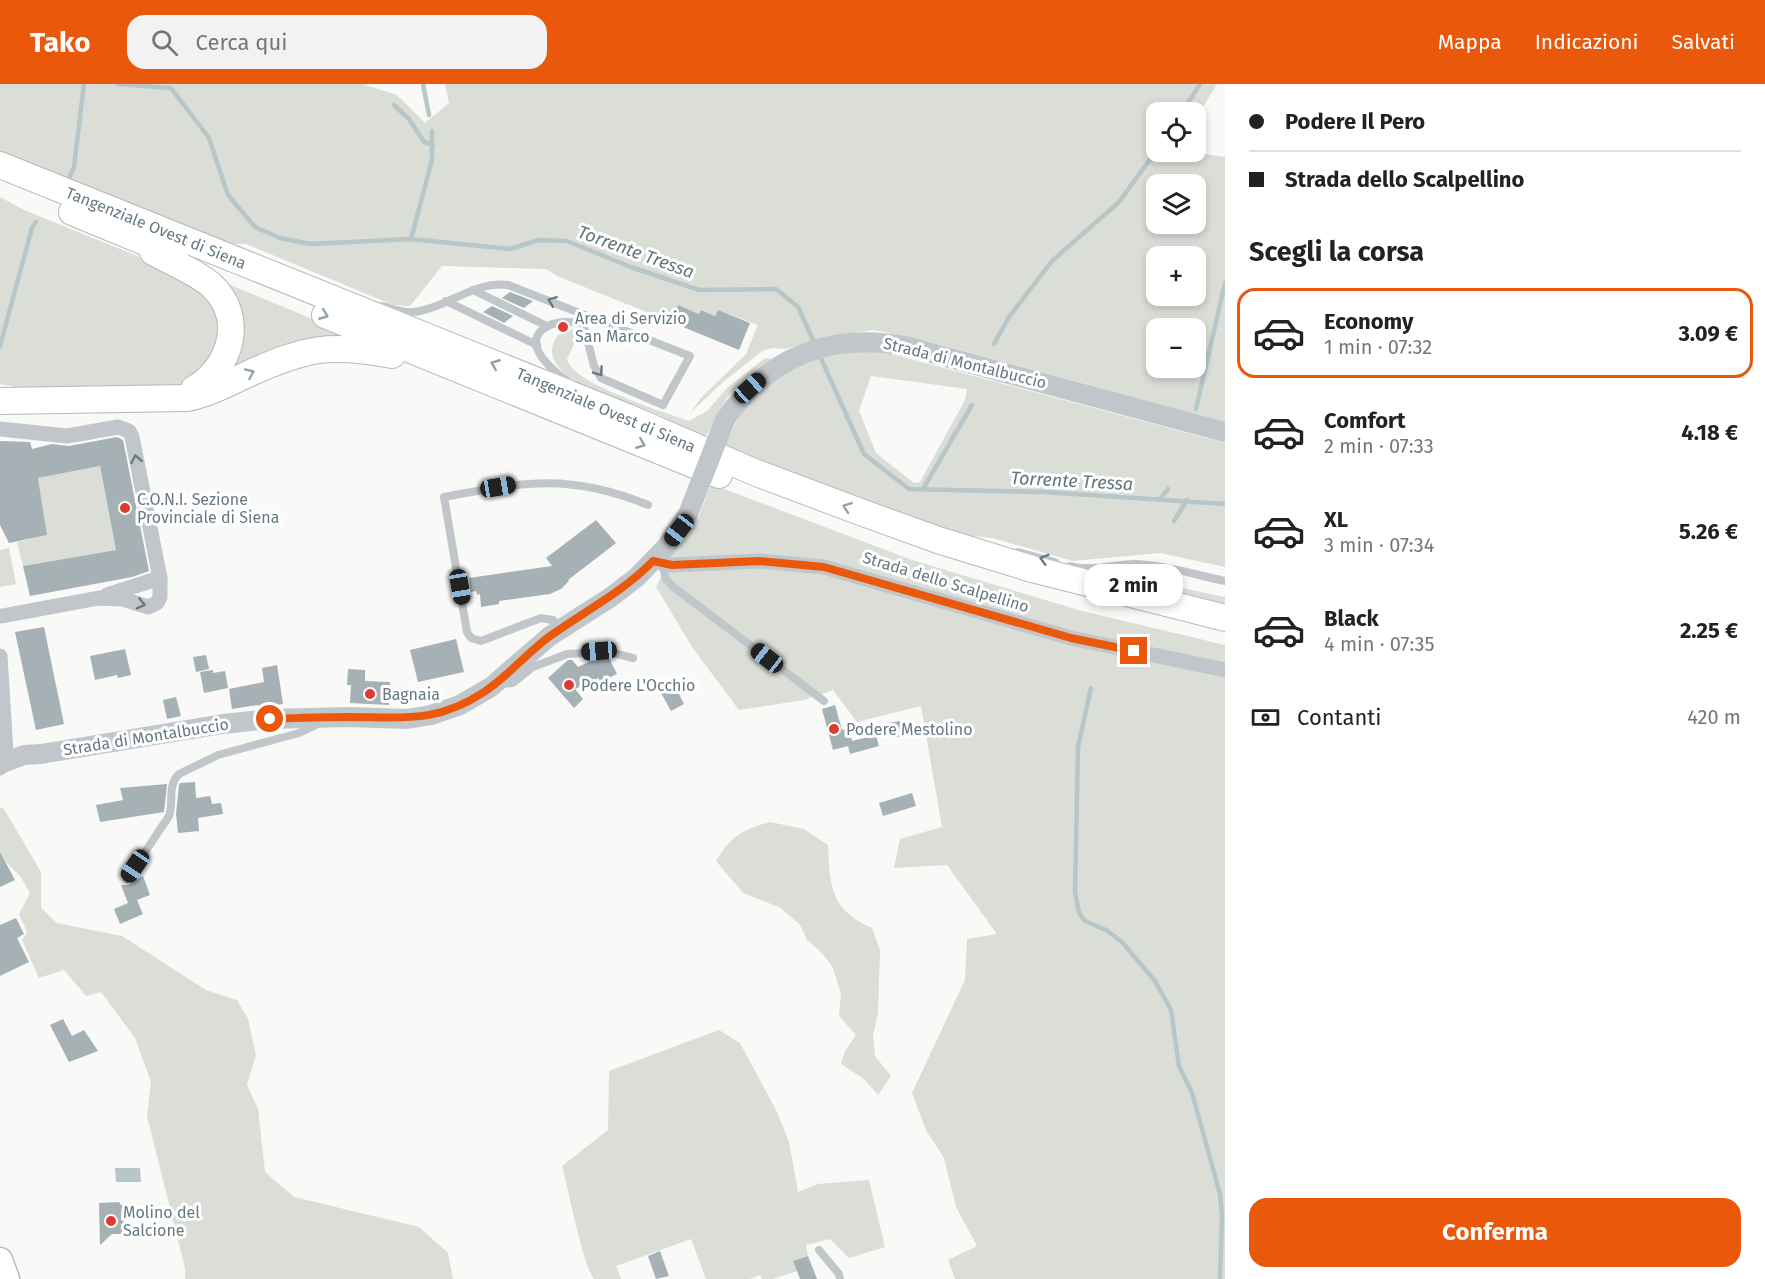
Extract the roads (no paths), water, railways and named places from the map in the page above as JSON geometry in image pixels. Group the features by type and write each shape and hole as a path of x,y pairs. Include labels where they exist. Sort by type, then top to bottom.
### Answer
{"highway":[{"name":"Tangenziale Ovest di Siena","path":"0,165 627,417 754,472 938,540 1032,569 1225,618"},
{"name":"Tangenziale Ovest di Siena","path":"0,182 838,522 1029,586 1225,634"},
{"path":"114,230 206,281 221,296 227,308 231,330 223,363 207,381 176,398"},
{"path":"7,397 176,398 205,394 287,358 324,349 366,349 446,364"}],"main road":[{"path":"0,1260 7,1279"}],"street":[{"name":"Strada di Montalbuccio","path":"1,768 32,755 203,726 270,719 333,717 398,719 421,717 460,705 496,683 535,647 616,594 658,563 688,514 725,420 743,396 766,373 799,355 821,347 846,342 883,342 909,347 1225,432"},
{"path":"0,429 67,436 118,427 129,430 160,578 160,597 152,607 142,607 123,599 99,598"},
{"name":"Strada dello Scalpellino","path":"658,563 759,561 824,567 1071,638 1225,670"},
{"path":"0,619 99,598 160,578"},
{"path":"0,656 5,740 1,768"},
{"path":"5,740 11,750 32,755"}],"lane":[{"path":"216,253 260,258"},
{"path":"379,305 400,311 416,312 473,290 488,286 508,285 690,356 663,405 601,378 594,366 584,327 576,323 559,323 548,326 539,334 537,345"},
{"path":"473,290 548,326"},
{"path":"446,301 537,345 548,363 561,376 627,417"},
{"path":"559,323 574,309"},
{"path":"562,628 553,620 541,618 481,641 471,638 467,632 444,497 526,483 556,482 598,488 648,505"},
{"path":"938,540 973,542"},
{"path":"1007,549 1087,569 1134,564 1156,565 1225,581"},
{"path":"658,563 672,586 824,701"},
{"path":"496,683 510,684 533,667 567,654 609,652 633,658"},
{"path":"127,879 169,816 172,786 179,774 218,755 299,733 333,717"},
{"path":"819,1250 839,1274 840,1279"}],"waterway":[{"path":"70,176 74,167 84,84"},
{"name":"Torrente Tressa","path":"118,84 171,88 209,138 228,195 255,227 280,238 310,244 411,239 510,249 539,240 567,241 631,267 699,290 776,289 798,307 815,344"},
{"path":"423,84 429,115"},
{"path":"1188,102 1200,84"},
{"path":"394,105 409,119 424,142 433,145"},
{"path":"411,239 432,160 432,131"},
{"path":"994,344 1009,317 1052,261 1119,202 1148,162"},
{"path":"0,346 32,228 36,222"},
{"path":"1196,409 1225,283"},
{"name":"Torrente Tressa","path":"819,354 864,454 909,489 1044,492 1225,504"},
{"path":"923,489 972,405"},
{"path":"1160,499 1168,489"},
{"path":"1174,521 1187,500"},
{"path":"1091,688 1078,747 1075,892 1079,913 1085,921 1106,930 1122,942 1155,981 1171,1010 1179,1066 1192,1093 1220,1194 1222,1216 1220,1279"}],"place":[{"name":"Area di Servizio San Marco","path":"563,327"},
{"name":"C.O.N.I. Sezione Provinciale di Siena","path":"125,508"},
{"name":"Podere L'Occhio","path":"569,685"},
{"name":"Bagnaia","path":"370,694"},
{"name":"Podere Mestolino","path":"834,729"},
{"name":"Molino del Salcione","path":"111,1221"}]}
